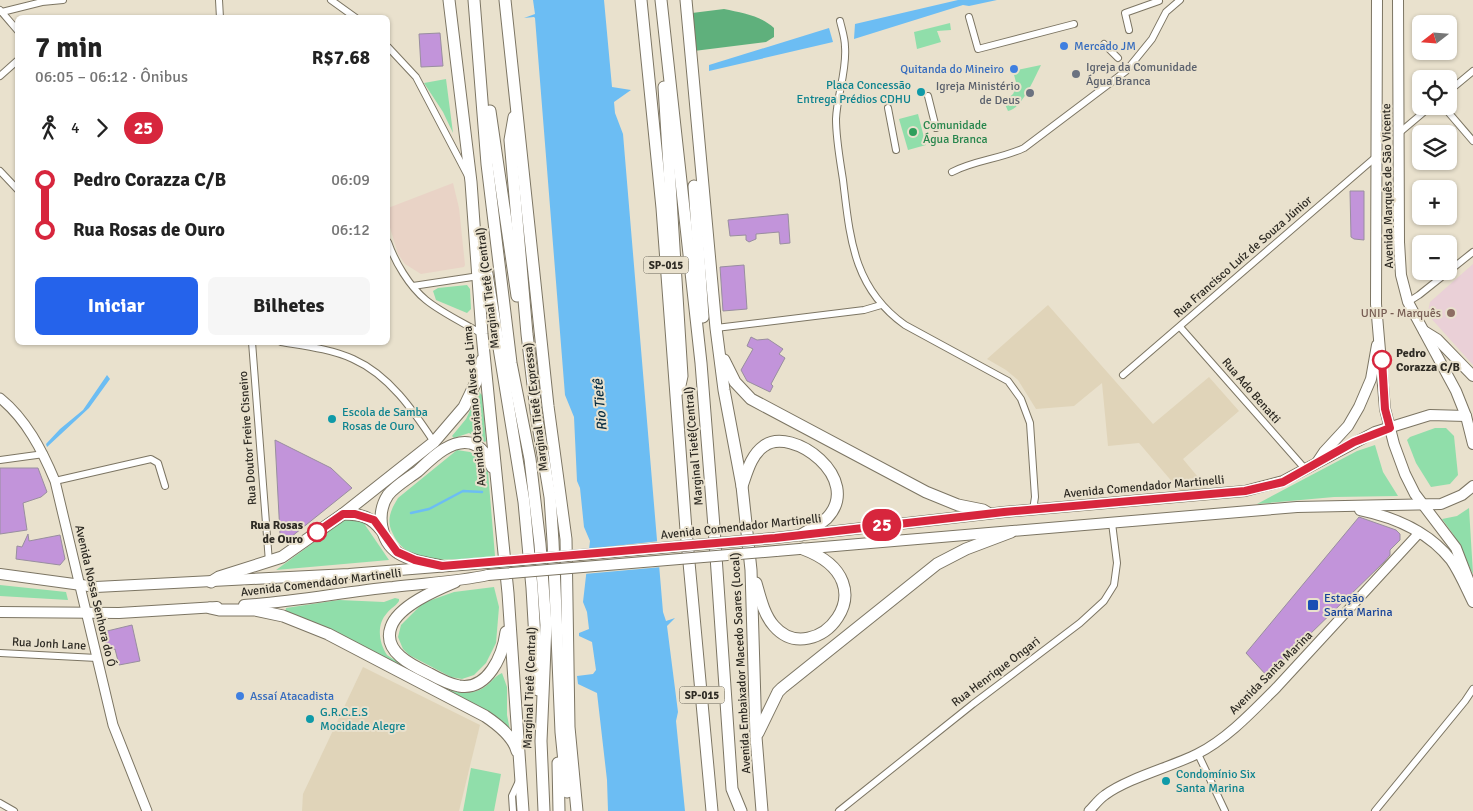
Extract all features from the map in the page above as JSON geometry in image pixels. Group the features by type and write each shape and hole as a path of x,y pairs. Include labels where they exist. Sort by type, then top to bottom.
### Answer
{"highway":[{"name":"Avenida Otaviano Alves de Lima","path":"449,0 471,182 478,258 482,334 508,593 523,811"},
{"name":"Marginal Tietê (Central)","path":"474,0 487,164 511,363 530,459 540,544 546,625 542,741 544,811"},
{"name":"Marginal Tietê (Expressa)","path":"505,0 548,406 566,539 569,727 577,811"},
{"name":"SP-015","path":"641,0 662,208 676,407 712,811"},
{"path":"661,0 700,363"},
{"path":"686,0 698,154 694,186 705,346 700,363"},
{"path":"666,48 663,77 682,376 676,407"},
{"path":"481,82 487,90 519,310 527,334"},
{"path":"516,108 510,140 527,334 537,419 550,497 554,541 561,732 569,811"},
{"name":"Avenida Embaixador Macedo Soares (Local)","path":"698,154 718,347 742,486 751,570 756,737 762,811"},
{"path":"478,258 487,274 524,502 532,588 542,741"},
{"path":"718,347 735,382 756,402 942,500 983,510 988,514"},
{"path":"211,582 219,577 282,557 343,514 434,442 455,420 470,395 476,382 484,351"},
{"name":"Marginal Tietê(Central)","path":"700,363 714,527 732,789"},
{"path":"742,486 756,455 765,445 774,441 798,446 826,465 832,473 836,485 837,498 833,510 820,524 801,535"},
{"path":"382,531 381,518 383,507 389,494 449,446 464,443 479,447 486,455 495,476"},
{"path":"343,514 355,514 374,520 397,552 415,560 442,566"},
{"path":"756,737 778,692 782,688 937,564 966,549 1011,532"},
{"path":"751,570 764,609 774,626 787,636 798,640 816,636 840,616 844,605 845,591 843,581 832,565 816,554 803,549"},
{"path":"455,582 422,597 407,607 390,627 389,638 393,648 408,664 458,686 466,686 482,680 495,666 505,639 508,593"},
{"path":"210,608 219,610 255,610 283,616 328,634 485,716 511,739 516,747 519,759"},
{"path":"558,811 558,744 561,732"},
{"path":"732,789 734,811"},
{"path":"732,789 741,811"}],"main road":[{"name":"Avenida Marquês de São Vicente","path":"1377,0 1376,304 1385,409 1405,474 1424,506 1456,548 1473,592"},
{"name":"Avenida Marquês de São Vicente","path":"1398,0 1399,242 1402,275 1408,302 1469,416 1473,444"},
{"path":"1422,330 1437,339 1473,376"},
{"path":"1317,463 1324,452 1348,426 1359,407 1371,379 1376,347 1380,340"},
{"name":"Avenida Nossa Senhora do Ó","path":"0,398 12,408 44,454 55,481 113,725 147,811"},
{"name":"Avenida Comendador Martinelli","path":"0,574 96,586 211,582 487,563 775,538 988,514 1245,491 1283,482 1354,442 1390,428 1430,415 1469,416"},
{"name":"Avenida Comendador Martinelli","path":"0,612 87,613 210,608 287,602 392,587 455,582 488,576 776,551 1337,505 1424,506 1452,501 1473,486"},
{"path":"1337,505 1378,514 1404,524 1436,545 1450,560 1473,602"},
{"name":"Avenida Santa Marina","path":"1089,811 1106,794 1198,754 1214,744 1254,710 1419,533"}],"street":[{"path":"15,27 1,11 42,2 64,0"},
{"path":"219,0 220,15"},
{"path":"331,0 352,15"},
{"path":"952,172 970,163 1016,152 1024,148 1126,71 1152,39 1166,12 1180,0"},
{"path":"1128,30 1125,13 1159,2"},
{"path":"969,17 978,49 1074,24"},
{"path":"840,21 845,46 836,120 848,225 860,273 881,305 905,324 1008,381 1022,399 1030,423 1036,497 1033,510"},
{"path":"1104,44 1118,58"},
{"path":"390,49 416,77 471,182"},
{"path":"0,76 15,63"},
{"path":"1457,85 1473,71"},
{"path":"928,96 936,128"},
{"path":"888,108 896,150"},
{"path":"1399,133 1420,115"},
{"path":"1451,115 1473,141"},
{"name":"Rua Francisco Luíz de Souza Júnior","path":"1124,375 1377,156"},
{"path":"0,171 15,187"},
{"path":"390,248 392,255 413,286 426,300 482,334"},
{"path":"1408,302 1473,252"},
{"path":"413,286 479,276"},
{"path":"716,328 864,310 881,305"},
{"name":"Rua Ado Benatti","path":"1180,327 1306,470"},
{"name":"Rua Doutor Freire Cisneiro","path":"252,345 269,562"},
{"path":"295,345 353,359 375,371 411,409 434,442"},
{"path":"0,460 44,454"},
{"path":"55,481 151,459 158,463 165,486"},
{"name":"Rua Henrique Ongari","path":"838,811 973,704 1080,623 1104,601 1114,585 1117,562 1112,523"},
{"name":"Rua Jonh Lane","path":"0,653 97,658"},
{"path":"1466,701 1473,688"},
{"path":"1375,811 1473,695"},
{"path":"1198,754 1226,811"},
{"path":"513,811 512,796 521,778"},
{"path":"0,803 14,811"}],"shaded area":[{"path":"453,183 459,208 464,267 421,274 405,264 398,254 390,228 390,207"},
{"name":"UNIP - Marquês","path":"1473,264 1473,365 1429,316 1428,311 1430,302"},
{"path":"1048,305 1153,424 1209,377 1239,411 1183,459 1207,488 1180,491 1139,443 1108,446 1102,383 1074,406 1036,409 1018,380 1006,370 987,359"},
{"path":"363,667 480,725 459,811 302,811 303,794"}],"green space":[{"path":"724,9 763,20 774,28 774,37 766,42 694,51 692,13"},
{"path":"950,23 951,30 937,31 941,42 917,49 914,32"},
{"path":"1041,65 1023,99 1013,109 1008,111 1004,102 1013,94 1017,86 1013,71"},
{"path":"446,79 453,133 443,112 424,83"},
{"name":"Comunidade Água Branca","path":"918,114 926,145 908,150 899,119"},
{"path":"467,285 470,289 471,309 467,313 436,300 433,291 438,288"},
{"path":"479,392 482,395 486,441 469,433 454,438 452,436 466,419"},
{"path":"1435,428 1446,428 1454,436 1458,475 1450,484 1431,487 1416,463 1407,440 1410,437"},
{"path":"1375,445 1383,472 1398,496 1334,497 1257,504 1357,451"},
{"path":"457,450 470,452 483,460 488,472 495,556 438,559 411,553 401,545 391,529 389,520 393,507 398,498"},
{"path":"1469,508 1473,574 1453,534 1442,519 1457,516"},
{"path":"346,519 361,519 389,560 276,570"},
{"path":"0,585 66,592 68,600 0,596"},
{"path":"494,587 499,607 496,643 486,663 474,675 462,679 451,677 409,655 403,649 398,637 401,625 423,603 454,592"},
{"path":"395,598 399,599 399,601 384,618 380,628 382,645 387,655 428,681 452,691 463,693 473,692 487,686 502,673 507,687 507,715 511,735 285,613 286,608 339,600 384,602"},
{"path":"471,768 501,774 494,811 463,811"}],"water":[{"name":"Rio Tietê","path":"533,0 604,0 612,87 631,90 614,102 615,113 623,134 663,612 666,621 675,618 667,626 678,712 676,721 685,811 608,811 607,780 597,693 578,684 577,676 593,674 596,670 592,642 579,636 579,633 589,629 587,612 583,602 590,541 584,527 580,488 577,481 574,417 565,395 535,18 524,18 535,14"},
{"path":"958,0 997,0 969,6 963,5 854,39 855,24"},
{"path":"829,28 833,42 709,71 709,65"},
{"path":"107,375 110,379 89,408 47,447 46,444 60,429 83,410"}],"pier":[{"path":"660,541 662,567 584,574 587,549"}],"building":[{"path":"440,33 443,66 421,67 419,34"},
{"path":"1350,191 1364,191 1364,240 1351,237"},
{"path":"788,214 790,243 780,244 779,232 756,234 756,239 749,242 746,240 746,235 730,236 728,220"},
{"path":"744,265 747,309 723,311 720,267"},
{"path":"751,337 757,340 768,339 783,349 779,354 785,358 771,384 773,386 770,392 747,381 741,370 753,349 747,346"},
{"path":"275,440 331,468 352,488 286,541 280,534"},
{"path":"0,468 38,468 47,492 41,497 23,503 27,530 0,534"},
{"name":"Estação Santa Marina","path":"1359,517 1396,530 1400,534 1400,540 1390,550 1390,555 1384,562 1267,676 1246,653"},
{"path":"28,534 29,541 60,535 65,559 60,565 16,559 17,546 22,547"},
{"path":"132,625 140,661 119,665 115,649 107,651 103,632"}],"waterway":[{"path":"411,513 429,509 463,491 482,492"}],"bus line":[{"name":"25","path":"317,532 343,514 355,514 374,520 387,541 397,552 415,560 442,566 775,538 1004,512 1245,491 1283,482 1354,442 1375,432 1390,428 1385,409 1382,360"}],"place":[{"name":"Mercado JM","path":"1064,46"},
{"name":"Quitanda do Mineiro","path":"1014,69"},
{"name":"Igreja da Comunidade Água Branca","path":"1076,74"},
{"name":"Placa Concessão Entrega Prédios CDHU","path":"921,92"},
{"name":"Igreja Ministério de Deus","path":"1030,93"},
{"name":"Comunidade Água Branca","path":"913,132"},
{"name":"UNIP - Marquês","path":"1451,313"},
{"name":"Pedro Corazza C/B","path":"1382,360"},
{"name":"Escola de Samba Rosas de Ouro","path":"332,419"},
{"name":"Rua Rosas de Ouro","path":"317,532"},
{"name":"Estação Santa Marina","path":"1313,605"},
{"name":"Assaí Atacadista","path":"240,696"},
{"name":"G.R.C.E.S Mocidade Alegre","path":"310,719"},
{"name":"Condomínio Six Santa Marina","path":"1166,781"}]}
